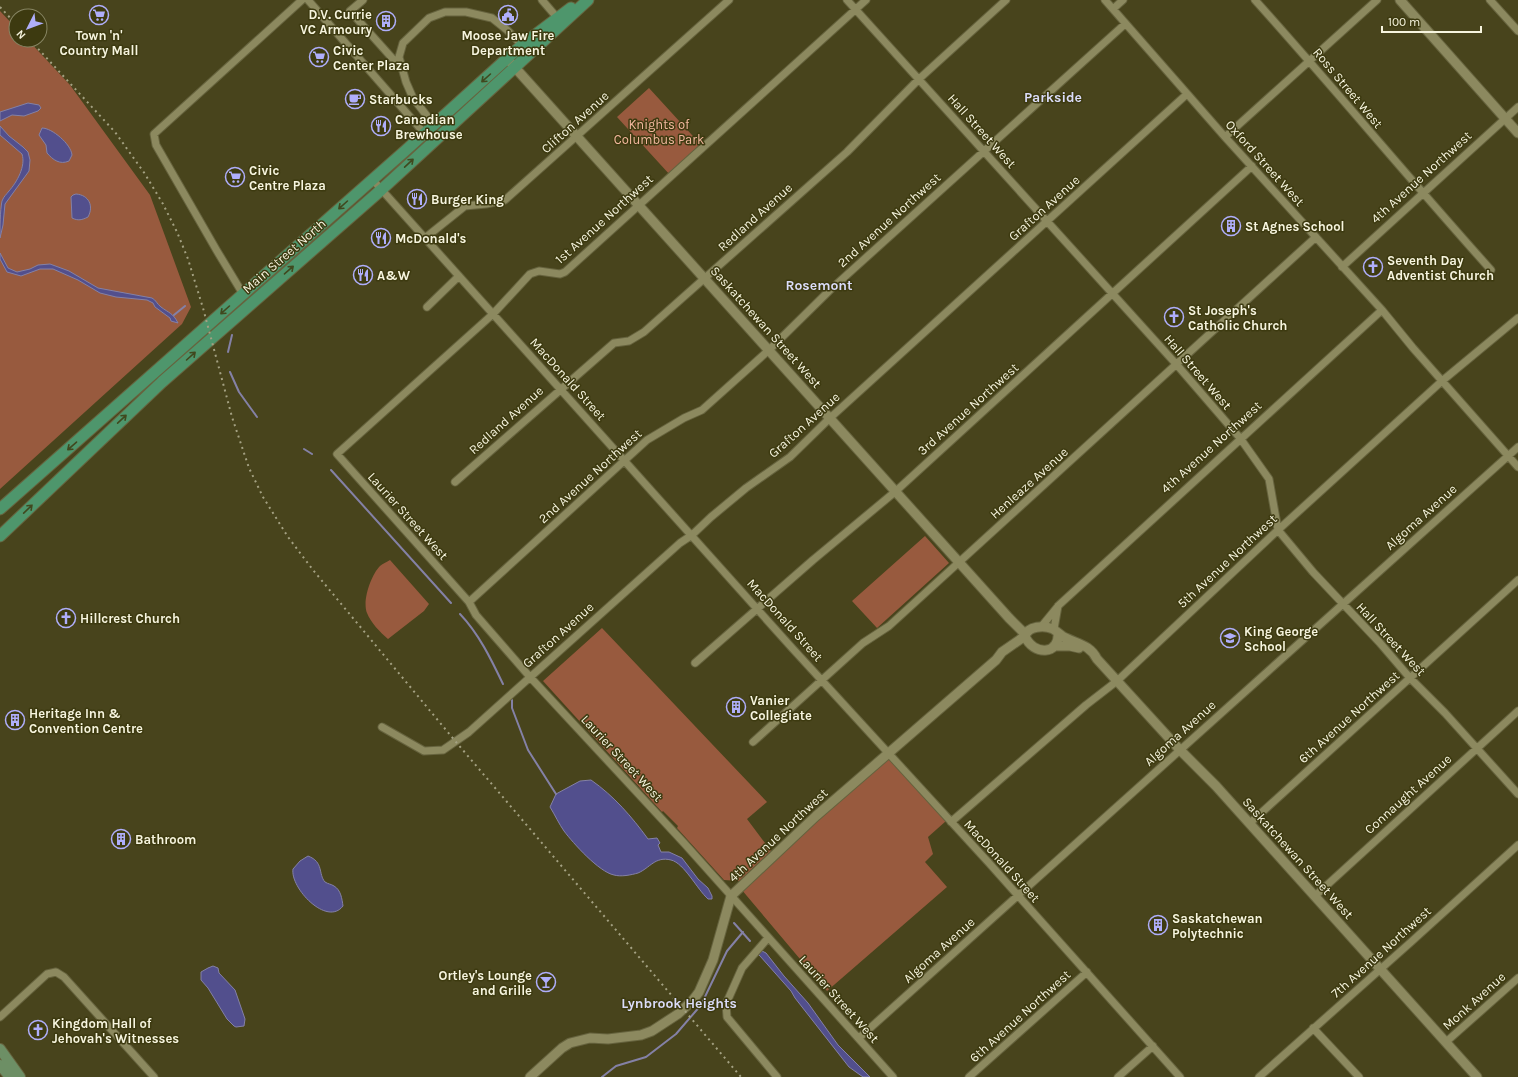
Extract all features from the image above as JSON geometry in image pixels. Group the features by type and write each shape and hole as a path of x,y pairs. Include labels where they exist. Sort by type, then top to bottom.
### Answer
{"main road":[{"name":"Main Street North","path":"0,536 162,382 381,190 511,63 522,45 560,21 581,0"},
{"name":"Main Street North","path":"0,509 434,125 560,21 588,0"},
{"path":"0,1049 20,1077"},
{"path":"0,1064 10,1077"}],"street":[{"path":"243,294 156,145 154,134 302,0"},
{"path":"308,0 425,134"},
{"path":"363,0 350,11 402,69"},
{"path":"542,0 560,21"},
{"name":"Clifton Avenue","path":"425,238 465,206 505,200 729,0"},
{"name":"Hall Street West","path":"847,0 1177,365 1240,438 1269,479 1278,530 1342,604 1380,643 1410,678 1445,713 1518,794"},
{"name":"1st Avenue Northwest","path":"337,454 493,314 530,274 539,271 560,274 565,272 866,0"},
{"name":"Redland Avenue","path":"455,482 560,388 614,343 629,341 644,332 847,152 919,79 1006,0"},
{"name":"Oxford Street West","path":"1105,0 1225,137 1382,310 1413,348 1518,467"},
{"path":"1113,9 1123,0"},
{"name":"Ross Street West","path":"1255,0 1310,60 1422,193 1491,270"},
{"path":"1225,137 1377,0"},
{"path":"1400,0 1518,133"},
{"path":"1490,0 1518,30"},
{"path":"434,125 413,98 406,82 399,57 403,43 429,18 445,12 466,12 492,18 508,30 522,45"},
{"name":"2nd Avenue Northwest","path":"469,602 647,440 684,418 702,410 769,350 829,291 1125,24"},
{"name":"Saskatchewan Street West","path":"511,63 1005,612 1024,626 1027,633"},
{"name":"Grafton Avenue","path":"382,727 424,751 443,750 469,732 680,543 692,535 746,488 790,457 830,418 1187,94"},
{"name":"4th Avenue Northwest","path":"1342,267 1518,107"},
{"name":"3rd Avenue Northwest","path":"695,663 813,560 896,491 1252,166"},
{"name":"MacDonald Street","path":"372,179 1180,1077"},
{"name":"Henleaze Avenue","path":"753,742 863,643 889,626 1316,237"},
{"path":"427,307 459,276"},
{"name":"4th Avenue Northwest","path":"1041,627 1058,605 1382,310"},
{"name":"5th Avenue Northwest","path":"951,822 1080,710 1117,680 1278,530 1442,381 1518,318"},
{"name":"Algoma Avenue","path":"859,1038 1518,447"},
{"name":"Laurier Street West","path":"337,454 469,602 476,615 530,677 731,896 893,1077"},
{"name":"6th Avenue Northwest","path":"1250,823 1518,580"},
{"path":"1056,631 1041,627 1027,633 1030,645 1039,650 1049,649 1057,642 1056,631 1058,605"},
{"name":"Saskatchewan Street West","path":"1056,631 1068,639 1084,645 1094,654 1180,750 1250,823 1477,1077"},
{"name":"4th Avenue Northwest","path":"530,1077 562,1048 570,1043 590,1038 608,1039 641,1035 652,1031 678,1014 699,992 712,960 731,896 816,816 888,752 996,660 1002,652 1027,633"},
{"name":"4th Avenue Northwest","path":"996,660 1006,656 1018,646 1030,645"},
{"name":"Saskatchewan Street West","path":"1054,646 1070,646 1079,648 1092,657 1097,658"},
{"name":"Connaught Avenue","path":"1315,896 1518,711"},
{"name":"7th Avenue Northwest","path":"1259,1077 1518,844"},
{"path":"768,938 742,968 726,1004 727,1017 776,1077"},
{"path":"0,1017 47,974 56,972 64,977 154,1077"},
{"name":"6th Avenue Northwest","path":"969,1077 1087,972"},
{"name":"Monk Avenue","path":"1446,1042 1518,978"},
{"path":"1314,1028 1359,1077"},
{"path":"1118,1077 1153,1046"}],"green space":[{"path":"0,11 8,20 8,48 35,48 70,85 150,195 191,307 182,324 0,489"},
{"name":"Knights of Columbus Park","path":"649,88 702,146 670,175 617,117"},
{"path":"925,536 949,563 877,628 852,601"},
{"path":"390,560 429,604 424,611 388,639 371,620 367,613 366,602 368,588 373,575 380,566"},
{"path":"602,628 767,802 747,819 771,851 739,881 724,880 677,828 678,826 663,811 662,812 543,681"},
{"path":"889,757 946,821 928,837 933,854 925,862 947,887 827,991 741,889"}],"shaded area":[{"path":"28,103 39,105 41,108 38,111 24,116 12,115 0,121 0,112"},
{"path":"0,126 9,136 28,152 30,160 29,171 5,204 0,238 0,214 2,201 18,179 22,169 23,159 22,154 0,135"},
{"path":"42,128 56,134 65,142 72,155 69,161 57,161 47,153 46,145 39,135"},
{"path":"76,194 84,196 87,199 90,205 90,213 88,217 76,220 72,218 71,197"},
{"path":"0,253 8,268 17,272 30,269 38,265 50,264 69,271 98,288 152,298 161,307 173,315 178,323 171,321 170,318 155,307 153,303 147,300 116,297 100,293 78,280 53,269 40,269 21,276 7,272 0,259"},
{"path":"591,780 622,807 648,839 657,838 660,843 658,845 661,852 669,852 682,858 698,879 708,888 712,899 708,899 686,871 676,862 671,860 665,859 657,861 638,873 620,876 608,873 594,863 564,831 550,807 556,794 580,781"},
{"path":"308,856 319,865 325,882 334,886 340,892 343,906 336,911 328,912 319,909 303,895 297,886 293,869 300,861"},
{"path":"762,951 766,953 808,1003 838,1045 870,1077 863,1077 849,1067 791,991 758,954"},
{"path":"213,966 218,968 219,973 235,990 245,1019 244,1026 236,1027 227,1019 208,988 201,980 201,972"}],"waterway":[{"path":"174,315 185,306"},
{"path":"228,352 232,335"},
{"path":"230,372 239,392 257,417"},
{"path":"304,449 312,454"},
{"path":"331,470 451,603"},
{"path":"460,614 479,638 503,684"},
{"path":"512,700 512,708 528,750 556,794"},
{"path":"734,923 750,941"},
{"path":"602,1077 616,1066 646,1057 676,1034 701,1005 727,951 743,932"}],"railway":[{"path":"0,7 8,16"},
{"path":"37,48 115,132 145,174 163,204 188,259 203,308 232,417 249,468 263,497 288,537 313,570 456,742 741,1077"}],"place":[{"name":"Town 'n' Country Mall","path":"99,15"},
{"name":"Moose Jaw Fire Department","path":"508,15"},
{"name":"D.V. Currie VC Armoury","path":"386,21"},
{"name":"Civic Center Plaza","path":"319,57"},
{"name":"Starbucks","path":"355,99"},
{"name":"Canadian Brewhouse","path":"381,126"},
{"name":"Civic Centre Plaza","path":"235,177"},
{"name":"Burger King","path":"417,199"},
{"name":"St Agnes School","path":"1231,226"},
{"name":"McDonald's","path":"381,238"},
{"name":"Seventh Day Adventist Church","path":"1373,267"},
{"name":"A&W","path":"363,275"},
{"name":"St Joseph's Catholic Church","path":"1174,317"},
{"name":"Hillcrest Church","path":"66,618"},
{"name":"King George School","path":"1230,638"},
{"name":"Vanier Collegiate","path":"736,707"},
{"name":"Heritage Inn & Convention Centre","path":"15,720"},
{"name":"Bathroom","path":"121,839"},
{"name":"Saskatchewan Polytechnic","path":"1158,925"},
{"name":"Ortley's Lounge and Grille","path":"546,982"},
{"name":"Kingdom Hall of Jehovah's Witnesses","path":"38,1030"}],"district":[{"name":"Parkside","path":"1053,97"},
{"name":"Rosemont","path":"819,285"},
{"name":"Lynbrook Heights","path":"679,1003"}]}
